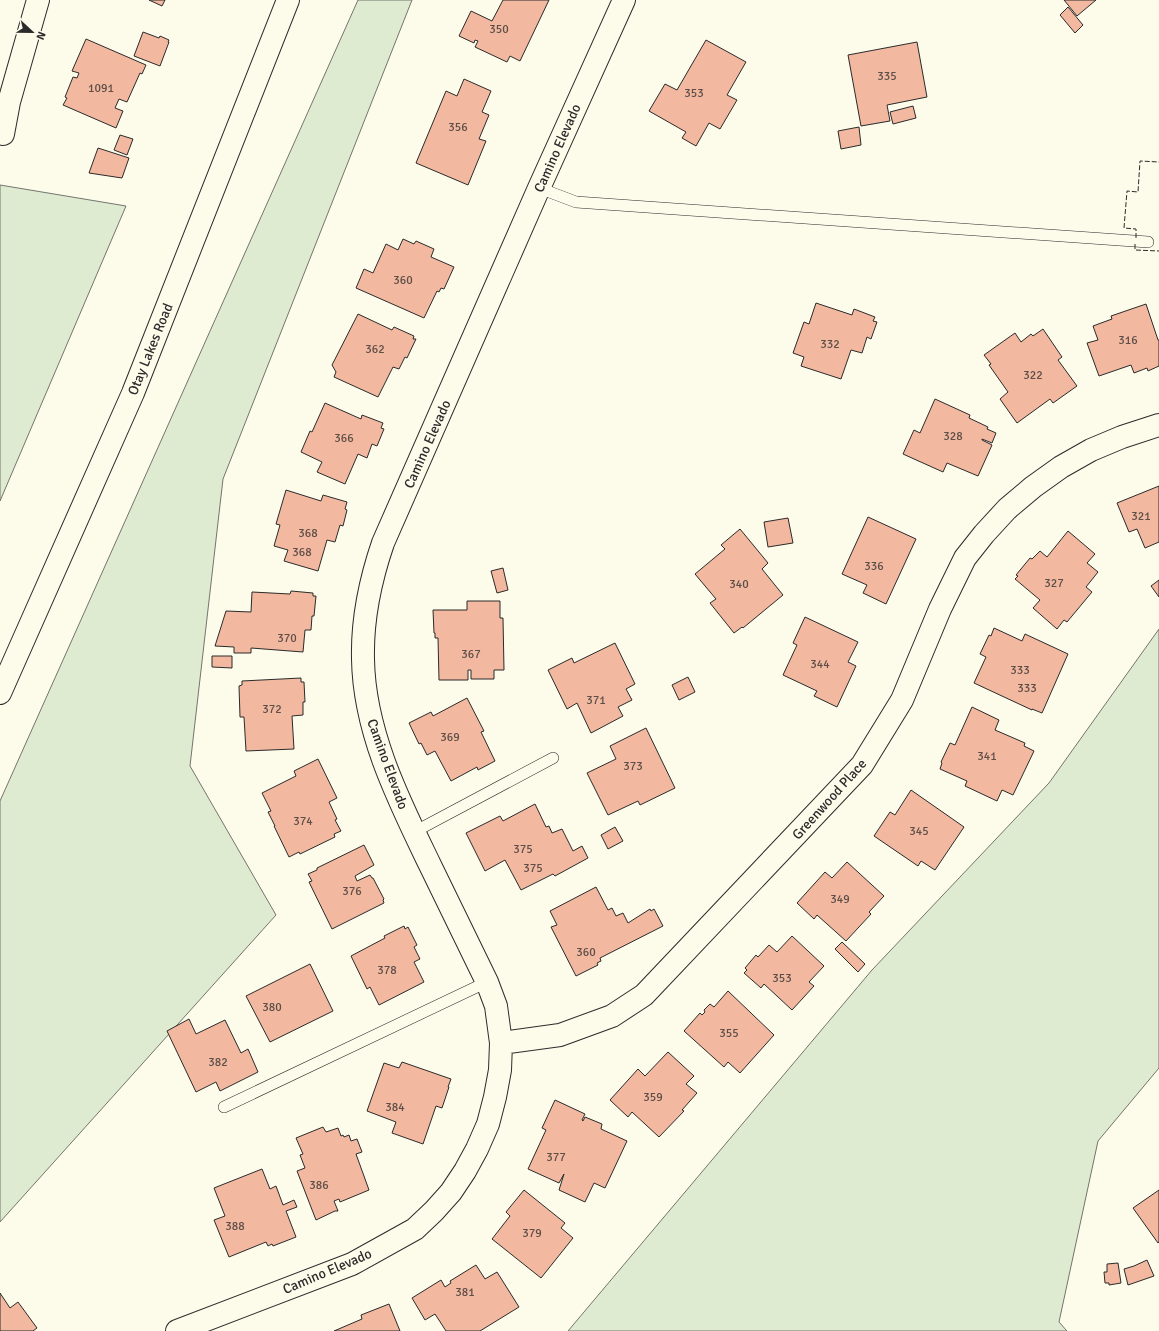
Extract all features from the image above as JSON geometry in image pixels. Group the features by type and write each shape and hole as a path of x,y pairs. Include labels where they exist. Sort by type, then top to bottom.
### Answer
{"street":[{"path":"3,134 9,102 38,0"},
{"name":"Otay Lakes Road","path":"0,693 133,393 288,0"},
{"name":"Camino Elevado","path":"176,1331 352,1264 415,1229 434,1212 451,1192 478,1149 488,1124 500,1070 501,1043 496,1006 487,982 414,832 384,761 370,718 365,689 363,630 367,600 383,543 539,188 624,0"},
{"name":"Greenwood Place","path":"501,1043 560,1035 612,1016 644,995 862,765 902,700 937,616 958,571 965,558 984,534 1012,505 1033,487 1061,467 1091,450 1122,437 1159,425"}],"lane":[{"path":"539,188 576,202 1148,242"},
{"path":"414,832 553,758"},
{"path":"224,1107 487,982"}],"green space":[{"path":"358,0 412,0 223,479 190,766 276,915 0,1222 0,801"},
{"path":"0,185 126,206 0,501"},
{"path":"1159,629 1159,1068 1098,1141 1059,1322 1067,1331 568,1331 872,970 1049,783"}],"building":[{"path":"149,0 165,0 162,6"},
{"path":"503,0 549,0 520,61 510,56 507,62 475,47 478,41 475,40 474,43 459,36 471,11 492,21"},
{"path":"1064,0 1096,0 1077,16"},
{"path":"1068,7 1083,25 1075,33 1060,15"},
{"path":"143,32 169,40 160,66 134,56"},
{"path":"86,39 146,65 142,74 140,73 127,102 119,99 115,108 123,111 116,128 63,105 67,98 65,97 73,77 77,78 79,73 72,71"},
{"path":"706,40 746,62 727,95 737,100 720,129 709,123 696,146 682,138 686,132 649,111 665,84 677,90"},
{"path":"917,42 927,97 887,105 890,121 861,126 848,55"},
{"path":"464,79 491,91 482,112 489,115 479,139 486,141 468,185 416,163 446,91 457,96"},
{"path":"913,106 916,118 893,124 890,112"},
{"path":"859,127 861,145 841,149 838,131"},
{"path":"120,135 133,139 127,155 114,150"},
{"path":"98,148 129,158 122,178 89,173"},
{"path":"403,239 414,244 416,241 434,249 431,257 454,267 444,289 441,288 439,292 437,291 424,318 356,288 364,269 373,273 386,244 398,250"},
{"path":"816,303 852,315 854,309 875,317 873,321 877,322 871,339 867,337 862,353 851,350 841,379 801,366 804,357 793,353 804,322 809,324"},
{"path":"1146,304 1159,340 1159,366 1148,371 1147,368 1134,373 1131,365 1099,376 1087,343 1098,340 1093,326 1112,319 1111,316"},
{"path":"358,314 392,330 394,327 414,336 413,339 416,339 407,358 405,357 399,369 393,367 378,397 334,377 336,372 332,365"},
{"path":"1043,329 1062,357 1058,360 1077,386 1053,403 1050,399 1017,423 1000,399 1008,392 989,365 991,364 984,355 1015,333 1021,342 1031,334 1033,336"},
{"path":"935,399 970,415 969,418 988,427 987,429 996,433 992,443 982,439 992,445 978,476 947,463 943,472 903,454 914,430 920,433"},
{"path":"325,403 361,419 362,415 383,423 381,428 384,429 377,446 372,444 367,458 358,454 345,484 317,472 322,462 301,452"},
{"path":"1159,486 1159,542 1145,548 1137,529 1129,532 1117,503"},
{"path":"286,490 321,501 323,495 347,502 345,509 347,510 343,526 340,525 335,542 327,540 318,571 284,561 288,550 274,546 280,525 276,524"},
{"path":"868,517 916,539 886,604 863,593 867,585 842,574"},
{"path":"788,518 793,543 768,547 764,522"},
{"path":"740,529 768,563 762,569 783,595 743,628 742,627 734,633 710,603 716,599 695,574 725,549 721,545"},
{"path":"1068,531 1095,554 1087,563 1098,572 1086,587 1092,592 1067,622 1064,620 1057,629 1033,608 1040,600 1015,579 1018,576 1016,575 1030,558 1032,559 1040,551 1047,557"},
{"path":"503,568 508,590 497,593 491,571"},
{"path":"1159,580 1159,597 1151,586"},
{"path":"291,591 313,593 313,596 316,596 311,630 305,630 303,652 251,648 251,653 234,653 234,647 215,646 226,611 251,612 252,592 290,594"},
{"path":"467,601 500,601 500,618 503,618 504,670 494,670 494,679 471,679 471,670 468,670 468,680 439,680 438,638 435,638 434,633 433,610 467,610"},
{"path":"805,617 858,642 848,662 856,666 837,707 814,696 817,691 783,675 797,645 793,643"},
{"path":"994,628 1022,641 1025,634 1068,654 1042,713 1032,710 974,683 986,657 980,654"},
{"path":"615,643 635,684 626,689 632,700 618,707 623,716 591,733 577,703 567,709 548,670 572,658 574,663"},
{"path":"212,656 232,656 232,668 212,667"},
{"path":"688,677 695,692 679,700 672,685"},
{"path":"301,678 301,682 304,682 305,702 303,702 303,715 292,716 294,749 246,751 244,717 240,717 239,686 242,685 242,681"},
{"path":"467,698 484,731 481,732 495,761 478,770 477,767 451,781 435,751 427,755 421,743 419,744 409,723 431,712 433,716"},
{"path":"972,707 999,720 995,730 1025,743 1024,746 1034,751 1013,795 1002,790 997,801 965,786 967,781 940,769 941,762 950,743 955,745"},
{"path":"646,728 675,788 640,805 638,801 608,815 587,773 616,759 610,746"},
{"path":"318,759 337,798 329,802 337,819 335,820 341,831 334,834 335,837 300,854 299,852 289,857 268,812 271,811 262,793 296,776 294,771"},
{"path":"911,790 964,827 935,870 921,861 918,866 874,836 890,812 895,815"},
{"path":"535,804 546,827 549,826 552,833 562,829 573,851 582,846 588,858 555,876 553,874 521,890 505,860 485,871 466,833 500,816 503,821"},
{"path":"615,827 623,841 608,849 601,835"},
{"path":"364,845 374,865 355,876 357,881 370,875 384,899 384,903 332,929 309,882 312,881 308,874"},
{"path":"847,862 884,896 869,912 871,914 846,941 817,915 814,919 797,903 825,872 832,878"},
{"path":"596,887 608,910 612,908 616,916 623,913 628,923 650,909 651,911 654,909 663,926 600,958 601,961 597,963 598,965 576,976 551,927 557,925 550,911"},
{"path":"404,926 405,929 408,927 417,945 414,947 420,959 414,962 424,982 379,1005 370,987 367,989 351,956"},
{"path":"792,936 824,966 809,982 814,986 792,1010 764,984 761,988 744,973 747,970 745,968 756,955 758,957 769,945 777,952"},
{"path":"842,942 865,964 858,972 835,949"},
{"path":"310,964 333,1011 270,1042 246,996"},
{"path":"728,991 774,1035 740,1073 728,1062 724,1067 684,1031 700,1013 702,1015 705,1012 704,1010 710,1004 714,1007"},
{"path":"189,1019 196,1034 225,1020 241,1053 248,1049 258,1072 220,1091 216,1082 196,1092 167,1031"},
{"path":"668,1052 694,1076 686,1084 697,1093 682,1110 684,1111 659,1137 632,1112 628,1117 610,1100 638,1069 645,1076"},
{"path":"402,1062 451,1079 442,1108 436,1106 423,1144 392,1133 396,1122 367,1111 384,1063 399,1068"},
{"path":"555,1100 585,1114 582,1120 583,1121 585,1117 602,1124 601,1129 627,1141 605,1188 594,1183 585,1202 559,1190 564,1174 559,1183 528,1169 546,1130 542,1128"},
{"path":"323,1127 326,1132 338,1128 341,1136 343,1135 344,1137 349,1135 351,1141 357,1139 362,1152 356,1154 369,1190 340,1202 339,1199 334,1201 338,1211 316,1220 297,1171 305,1168 300,1155 303,1154 296,1138"},
{"path":"262,1169 270,1189 276,1186 283,1205 294,1200 297,1207 286,1211 296,1237 273,1246 272,1244 268,1246 266,1242 229,1257 214,1220 225,1216 214,1188"},
{"path":"524,1190 565,1223 561,1228 573,1238 541,1278 492,1239 510,1216 506,1212"},
{"path":"1159,1190 1159,1242 1158,1243 1133,1208"},
{"path":"1147,1260 1154,1276 1128,1285 1124,1269"},
{"path":"1118,1263 1121,1283 1109,1285 1109,1283 1105,1283 1104,1272 1107,1272 1107,1264"},
{"path":"476,1265 485,1279 497,1272 519,1307 480,1331 446,1331 435,1314 425,1320 412,1298 441,1280 445,1287 451,1283 450,1281"},
{"path":"0,1293 10,1308 18,1302 37,1328 33,1331 0,1331"},
{"path":"389,1304 400,1331 334,1331 362,1319 361,1315"}],"fence":[{"path":"1136,238 1136,229 1124,228 1127,191 1138,192 1140,161 1159,162"},
{"path":"1135,244 1135,250 1159,251"}]}
